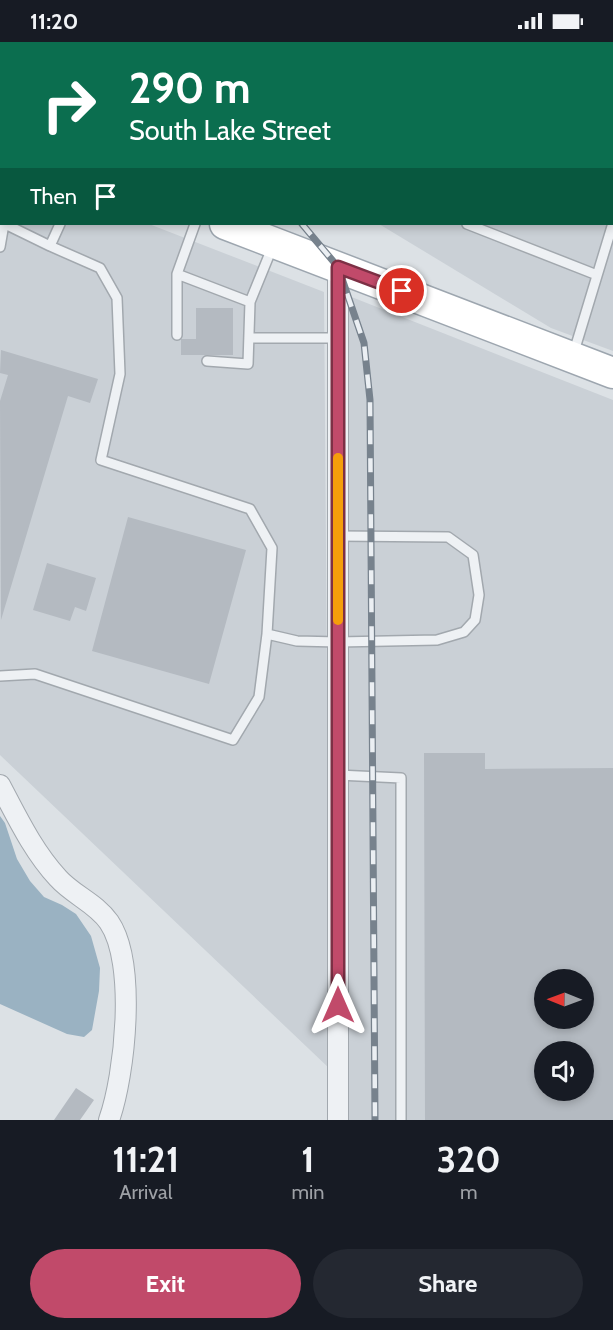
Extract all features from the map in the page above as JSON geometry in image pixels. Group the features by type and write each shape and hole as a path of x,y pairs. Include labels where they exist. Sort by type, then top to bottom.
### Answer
{"main road":[{"path":"228,225 613,373"}],"street":[{"path":"338,267 338,1120"},
{"path":"0,785 26,835 46,863 69,888 97,907 111,924 119,948 125,977 125,1025 116,1100 109,1120"}],"lane":[{"path":"0,247 3,225"},
{"path":"0,676 35,674 233,740 259,697 267,634 272,548 250,509 101,460 120,374 117,298 100,268 7,225"},
{"path":"50,246 60,225"},
{"path":"177,334 177,274 195,225"},
{"path":"470,225 597,275"},
{"path":"573,357 612,225"},
{"path":"207,361 248,364 250,302 274,243"},
{"path":"177,274 250,302"},
{"path":"249,338 338,338"},
{"path":"267,634 297,641 437,640 464,632 475,620 479,595 472,555 448,537 338,536"},
{"path":"338,775 401,778 401,1120"}],"shaded area":[{"path":"0,225 152,225 324,292 330,1069 0,755"},
{"path":"381,225 613,225 613,351 551,328"},
{"path":"349,296 613,400 613,1120 347,1120"}],"water":[{"path":"0,816 5,823 17,859 30,881 44,897 76,914 91,936 100,968 99,991 92,1030 84,1037 67,1034 0,1004"}],"building":[{"path":"196,308 233,308 233,355 181,355 181,339 196,339"},
{"path":"1,350 98,379 90,403 68,396 1,620 0,401 8,375 0,373"},
{"path":"128,517 246,550 209,684 92,651"},
{"path":"47,563 96,578 86,611 75,607 70,621 33,610"},
{"path":"424,753 485,753 485,769 613,768 613,1120 425,1120"},
{"path":"76,1088 94,1100 80,1120 54,1120"}],"railway":[{"path":"303,225 338,267 364,343 370,400 375,1120"}],"slow traffic":[{"path":"338,458 338,620"}],"route":[{"path":"338,1005 338,267 402,291"}]}
